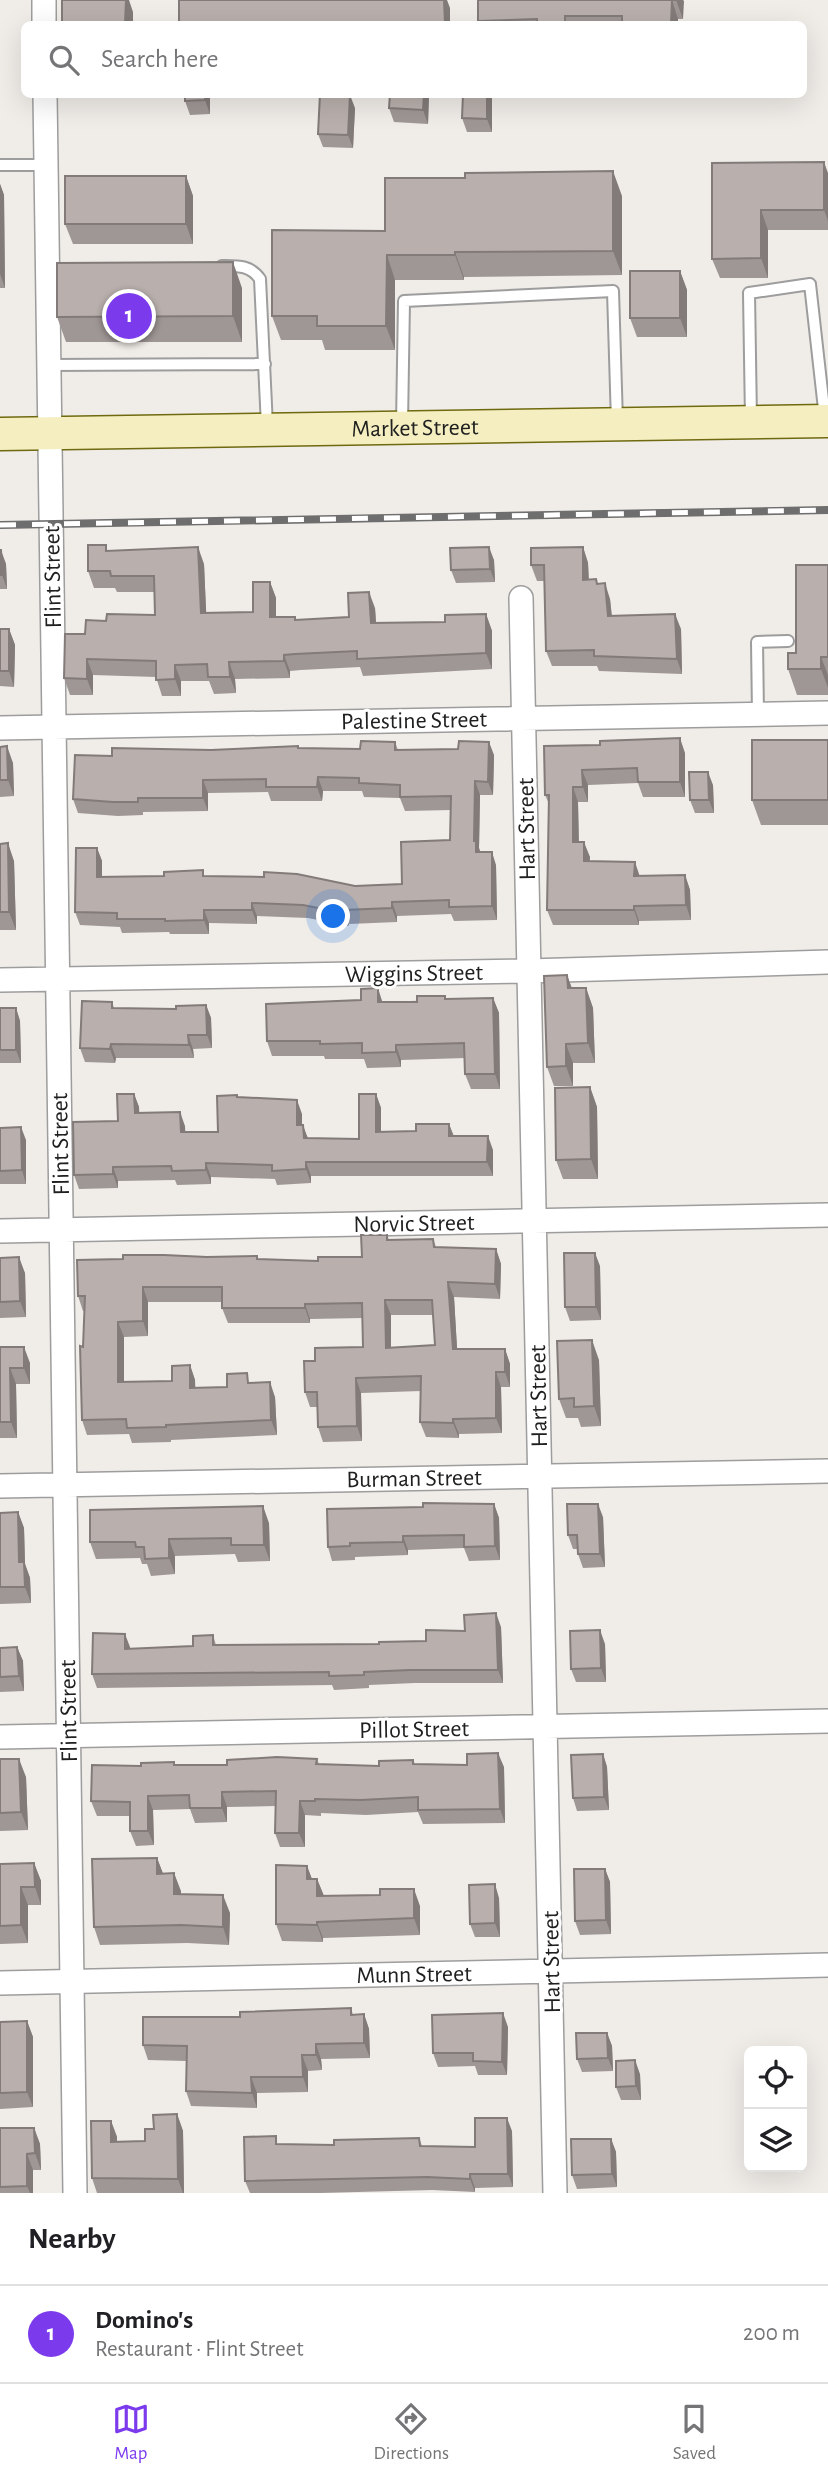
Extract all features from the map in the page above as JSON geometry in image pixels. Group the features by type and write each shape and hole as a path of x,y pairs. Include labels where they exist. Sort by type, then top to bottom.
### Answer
{"main road":[{"name":"Market Street","path":"0,434 827,421"}],"street":[{"path":"44,0 44,21"},
{"name":"Flint Street","path":"45,98 46,165 55,266 49,365 75,2193"},
{"name":"Hart Street","path":"521,598 555,2193"},
{"name":"Palestine Street","path":"0,728 828,713"},
{"name":"Wiggins Street","path":"0,980 529,971 828,961"},
{"name":"Norvic Street","path":"0,1231 828,1215"},
{"name":"Burman Street","path":"0,1486 828,1471"},
{"name":"Pillot Street","path":"0,1737 828,1721"},
{"name":"Munn Street","path":"0,1983 828,1965"}],"lane":[{"path":"0,165 46,165"},
{"path":"213,266 241,266 253,270 260,279 267,429"},
{"path":"751,423 749,293 810,284 827,421"},
{"path":"402,427 404,300 613,291 617,425"},
{"path":"49,365 264,364"},
{"path":"758,714 757,642 788,641"}],"building":[{"path":"62,0 126,0 125,21 62,21"},
{"path":"179,0 444,0 445,21 179,21"},
{"path":"478,0 672,0 671,21 622,21 622,16 565,16 565,21 478,21"},
{"path":"185,98 205,98 205,100 185,101"},
{"path":"320,98 350,98 348,135 318,134"},
{"path":"390,98 424,98 423,110 389,108"},
{"path":"463,98 487,98 487,119 462,118"},
{"path":"824,162 824,210 761,210 761,258 712,259 712,163"},
{"path":"613,171 613,251 387,255 386,326 317,326 317,316 272,316 272,230 385,231 385,178 465,178 465,173"},
{"path":"65,176 186,176 186,224 65,224"},
{"path":"233,262 233,316 57,317 57,263"},
{"path":"630,271 680,271 680,318 630,318"},
{"path":"88,545 106,545 106,551 198,547 201,613 253,612 253,582 270,582 270,617 295,617 295,620 349,617 348,593 369,592 371,623 445,622 445,615 486,614 486,653 357,659 357,651 295,654 284,655 284,661 229,662 230,677 208,677 207,664 175,665 175,679 156,680 156,661 87,659 87,679 64,678 65,634 85,634 86,620 106,621 107,614 155,615 154,576 111,576 110,571 88,571"},
{"path":"489,547 490,569 451,570 450,548"},
{"path":"583,547 583,580 596,579 597,584 605,583 608,616 675,614 677,659 594,656 594,650 546,651 544,565 531,565 531,548"},
{"path":"1,550 2,575 0,575"},
{"path":"796,565 828,565 828,657 821,657 821,669 788,669 788,653 796,653"},
{"path":"0,629 9,629 9,671 0,671"},
{"path":"680,738 680,782 638,782 637,768 582,770 583,787 573,787 573,842 584,842 584,861 635,862 634,876 685,875 686,905 634,906 634,910 547,910 549,795 545,795 544,746 600,745 600,741"},
{"path":"752,740 828,740 828,800 752,800"},
{"path":"361,741 395,742 395,750 458,749 459,741 489,742 488,782 475,781 474,841 476,852 492,852 492,906 449,907 449,900 392,902 392,908 344,910 344,913 303,905 252,903 252,910 204,910 204,920 165,921 117,919 117,913 75,912 76,848 97,848 97,877 164,876 164,872 203,870 203,876 264,877 264,872 297,874 355,886 402,884 401,842 450,840 451,796 400,797 400,785 359,783 359,778 318,777 317,787 266,787 266,779 203,780 203,798 138,798 138,802 73,799 75,755 112,756 112,748 211,750 298,746 360,749"},
{"path":"7,746 8,780 0,780 0,747"},
{"path":"689,772 708,772 709,800 690,800"},
{"path":"8,843 9,912 0,912 0,844"},
{"path":"567,975 568,988 586,988 588,1043 566,1044 566,1066 547,1067 544,976"},
{"path":"378,988 378,1002 417,1002 417,996 445,996 445,999 493,998 495,1074 465,1074 464,1043 396,1045 396,1052 362,1053 362,1043 267,1041 266,1004 361,1000 361,989"},
{"path":"82,1001 112,1002 112,1008 176,1009 176,1006 206,1005 207,1035 188,1035 189,1045 111,1044 110,1049 80,1048"},
{"path":"0,1008 16,1008 16,1050 0,1050"},
{"path":"590,1087 591,1159 556,1160 555,1088"},
{"path":"117,1094 134,1094 135,1113 180,1112 181,1132 218,1132 217,1096 297,1100 297,1125 303,1125 304,1138 359,1139 359,1094 376,1094 376,1132 416,1131 416,1124 449,1124 449,1136 488,1136 487,1162 306,1162 306,1169 272,1171 272,1165 206,1163 206,1170 172,1171 171,1166 113,1167 113,1174 74,1175 73,1122 118,1121"},
{"path":"21,1127 22,1170 0,1171 0,1128"},
{"path":"361,1235 387,1235 387,1240 433,1239 434,1247 496,1249 495,1284 448,1282 453,1349 505,1349 505,1372 496,1372 496,1418 453,1419 453,1423 420,1422 421,1376 356,1378 357,1426 318,1427 317,1392 305,1392 304,1361 315,1361 315,1348 363,1347 362,1303 305,1304 305,1308 222,1308 222,1287 143,1287 143,1321 118,1322 118,1382 172,1381 172,1366 190,1365 190,1388 227,1387 227,1374 247,1373 248,1383 270,1382 271,1420 127,1428 126,1419 82,1420 80,1346 83,1347 85,1296 78,1296 77,1260 123,1259 123,1255 257,1256 257,1259 318,1261 318,1257 362,1257","holes":["385,1300 432,1300 435,1345 386,1348"]},
{"path":"564,1253 595,1253 596,1307 565,1307"},
{"path":"19,1257 20,1301 0,1302 0,1258"},
{"path":"592,1340 594,1406 574,1407 574,1398 559,1399 557,1341"},
{"path":"0,1347 24,1347 24,1368 10,1368 11,1422 0,1422"},
{"path":"423,1503 494,1504 495,1546 464,1547 464,1535 403,1536 403,1542 350,1543 350,1546 328,1547 327,1509 423,1507"},
{"path":"567,1504 598,1504 600,1554 578,1554 577,1535 568,1535"},
{"path":"263,1506 264,1545 231,1545 231,1538 169,1539 169,1558 145,1559 144,1547 136,1547 135,1542 90,1542 90,1510"},
{"path":"18,1512 19,1562 24,1562 25,1587 0,1587 0,1513"},
{"path":"496,1613 498,1670 410,1670 329,1676 329,1672 92,1674 93,1633 125,1634 125,1649 193,1646 193,1636 213,1635 213,1645 379,1644 426,1641 426,1630 465,1631 464,1615"},
{"path":"600,1630 601,1668 571,1669 570,1631"},
{"path":"17,1647 19,1676 0,1677 0,1648"},
{"path":"498,1753 500,1809 418,1810 418,1797 315,1799 300,1801 299,1833 275,1833 276,1791 222,1792 222,1808 190,1808 189,1795 148,1796 148,1831 130,1831 130,1802 91,1801 92,1765 141,1766 141,1763 174,1762 174,1765 227,1765 227,1760 277,1757 317,1759 316,1764 379,1766 379,1761 413,1760 413,1764 467,1765 467,1754"},
{"path":"603,1754 604,1797 573,1798 571,1755"},
{"path":"0,1759 19,1759 21,1812 0,1813"},
{"path":"157,1858 157,1874 174,1873 174,1894 223,1895 223,1927 94,1927 92,1859"},
{"path":"34,1863 35,1887 21,1887 21,1925 0,1926 0,1864"},
{"path":"276,1865 307,1866 307,1879 317,1879 317,1896 380,1895 380,1889 414,1889 414,1918 317,1922 317,1925 276,1924"},
{"path":"574,1869 605,1869 606,1920 575,1921"},
{"path":"495,1884 495,1923 470,1924 469,1885"},
{"path":"351,2008 351,2015 364,2014 364,2043 316,2044 316,2055 302,2055 303,2077 251,2077 252,2093 186,2091 187,2046 143,2045 143,2017 240,2017 240,2012"},
{"path":"503,2013 502,2062 473,2061 473,2053 433,2053 432,2015"},
{"path":"27,2021 27,2092 0,2093 0,2022"},
{"path":"576,2033 607,2033 608,2058 577,2059"},
{"path":"635,2060 636,2086 616,2087 616,2061"},
{"path":"177,2114 178,2179 92,2178 91,2121 111,2121 111,2142 145,2141 145,2129 154,2129 153,2115"},
{"path":"475,2118 507,2118 508,2174 470,2174 470,2179 427,2177 245,2181 244,2137 276,2136 276,2144 334,2145 334,2140 419,2138 420,2146 475,2147"},
{"path":"0,2128 34,2128 35,2153 27,2154 27,2186 0,2187"},
{"path":"571,2139 611,2139 612,2174 572,2175"}],"railway":[{"path":"0,525 828,510"}],"place":[{"name":"Domino's","path":"129,316"}]}
